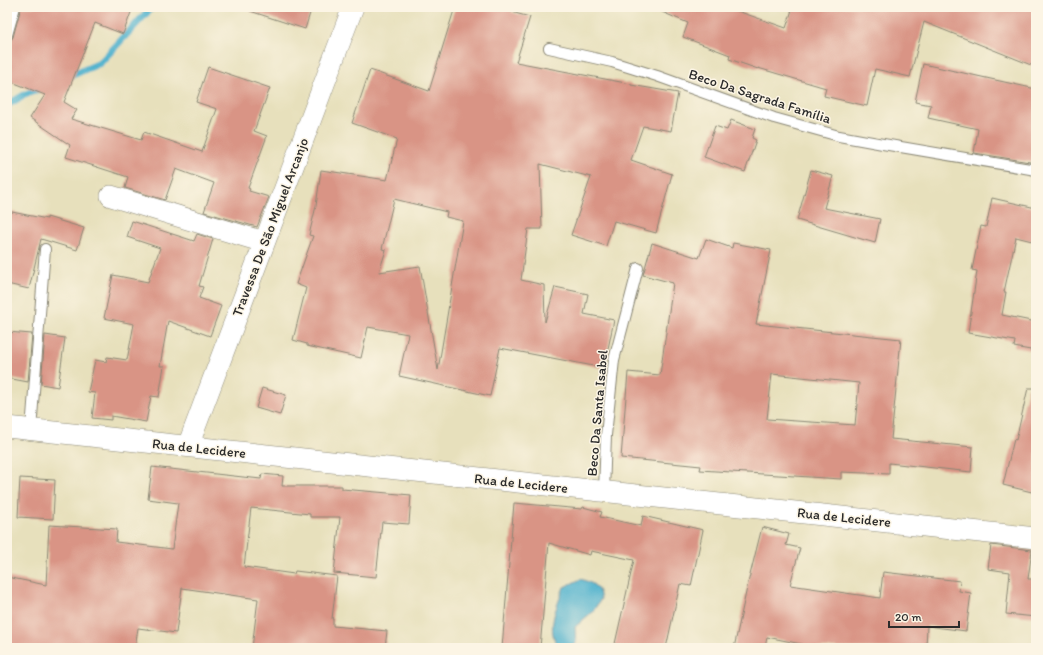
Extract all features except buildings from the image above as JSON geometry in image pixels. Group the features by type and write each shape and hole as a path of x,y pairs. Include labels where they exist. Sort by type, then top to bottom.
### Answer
{"street":[{"name":"Travessa De São Miguel Arcanjo","path":"188,446 353,7"},
{"path":"110,196 264,242"},
{"name":"Rua de Lecidere","path":"7,427 1036,538"}],"lane":[{"path":"7,36 15,7"},
{"name":"Beco Da Sagrada Família","path":"549,48 612,62 657,76 774,118 839,136 1036,170"},
{"path":"31,430 45,249"},
{"name":"Beco Da Santa Isabel","path":"604,492 606,435 614,360 638,268"}],"water":[{"path":"581,579 589,582 597,588 601,599 593,611 575,627 576,643 569,648 559,648 553,633 556,610 564,587"}],"waterway":[{"path":"68,77 100,63 152,7"},
{"path":"7,105 26,94 41,88"}]}
